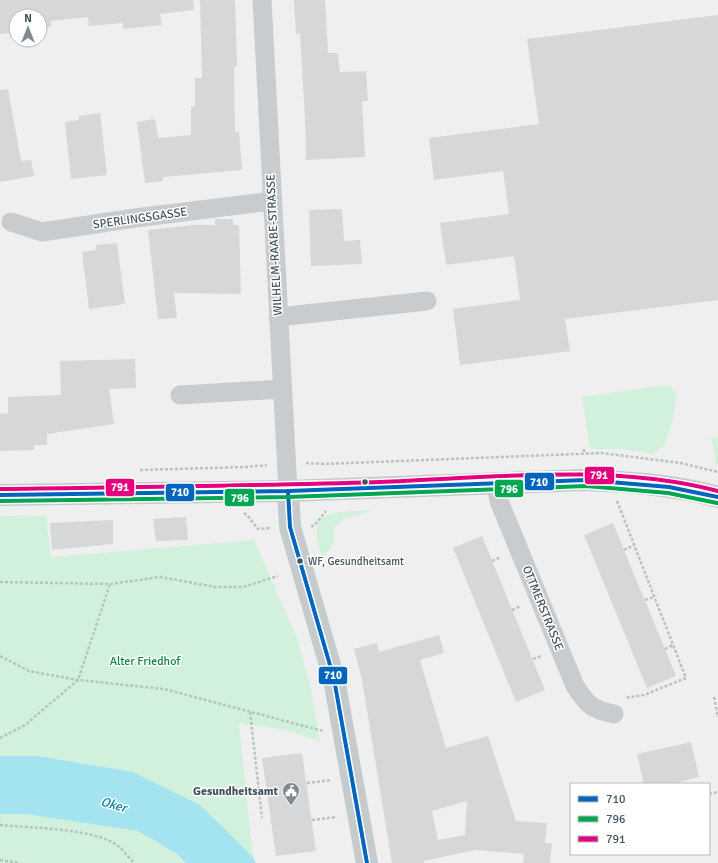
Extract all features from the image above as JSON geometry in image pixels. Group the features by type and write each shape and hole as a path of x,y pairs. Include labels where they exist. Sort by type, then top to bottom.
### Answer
{"main road":[{"path":"0,495 288,490 586,480 632,482 676,488 718,497"},
{"path":"288,490 290,527 334,679 367,863"}],"street":[{"name":"WILHELM-RAABE-STRASSE","path":"262,0 288,490"},
{"name":"SPERLINGSGASSE","path":"10,222 42,232 135,218 272,201"},
{"path":"278,317 427,301"},
{"path":"180,395 282,389"},
{"name":"OTTMERSTRASSE","path":"495,482 499,501 575,686 586,703 598,711 619,706"}],"path":[{"path":"584,449 584,454"},
{"path":"325,464 601,453 681,463 718,472"},
{"path":"616,501 686,678 619,706"},
{"path":"247,515 258,529"},
{"path":"624,550 634,545"},
{"path":"0,582 110,584 160,577 215,587 243,587 278,576"},
{"path":"0,738 25,725 78,680 110,584"},
{"path":"645,600 654,597"},
{"path":"665,649 673,645"},
{"path":"0,656 29,671 78,680 164,689 326,732"},
{"path":"714,697 718,717"},
{"path":"250,712 262,818"},
{"path":"307,783 331,780"},
{"path":"312,820 337,817"},
{"path":"0,825 58,830 94,836 117,845 134,863"},
{"path":"0,860 20,863"}],"green space":[{"path":"658,386 670,386 676,394 674,416 664,446 653,454 622,449 590,449 582,397"},
{"path":"711,436 718,438 718,465 716,465"},
{"path":"375,510 342,520 334,528 335,541 323,558 318,541 317,529 320,521 327,516 336,513"},
{"name":"Alter Friedhof","path":"46,515 51,557 254,540 297,638 311,689 320,741 281,729 239,723 253,857 238,842 38,756 0,756 0,516"},
{"path":"0,814 25,814 138,831 177,854 186,863 0,863"}],"water":[{"name":"Oker","path":"0,756 38,756 133,772 200,805 253,857 256,863 186,863 177,854 138,831 25,814 0,814"}],"building":[{"path":"0,0 193,0 194,10 160,14 162,25 123,29 123,23 89,26 88,17 51,21 51,27 48,27 48,8 8,8 8,33 0,34"},
{"path":"200,0 235,0 237,67 234,67 235,132 239,131 242,170 163,177 163,181 145,183 137,122 155,119 158,138 191,135 191,106 195,106 195,78 202,78"},
{"path":"294,0 325,0 328,53 338,53 340,72 366,71 368,101 362,101 365,157 306,160 300,34 296,34"},
{"path":"718,15 718,300 565,319 570,351 460,365 453,309 520,300 514,256 446,265 440,223 509,214 503,171 434,180 429,138 539,124 527,39"},
{"path":"8,89 21,161 31,160 34,176 0,182 0,90"},
{"path":"100,113 107,175 71,179 65,122 79,120 79,116"},
{"path":"342,209 344,241 360,240 362,264 311,266 309,210"},
{"path":"215,219 233,219 233,225 239,225 241,294 174,293 177,318 158,319 148,230 194,225 215,225"},
{"path":"117,243 125,304 89,309 82,252 96,250 96,245"},
{"path":"135,359 136,388 109,389 114,424 47,434 47,445 34,445 34,450 0,451 0,414 8,413 8,397 61,395 60,361"},
{"path":"186,517 188,540 156,541 153,519"},
{"path":"113,520 113,544 52,550 50,523"},
{"path":"613,523 676,676 647,688 584,535"},
{"path":"482,536 545,690 516,702 453,548"},
{"path":"439,635 444,653 420,660 446,748 488,736 516,821 547,823 545,843 552,843 550,863 523,863 524,854 475,850 424,861 424,863 392,863 362,680 354,649 377,643 379,652","holes":["467,801 465,835 438,840 432,811"]},
{"path":"691,742 699,777 675,783 644,783 637,754"},
{"path":"302,753 316,851 276,856 262,758"}],"transit line":[{"name":"791","path":"0,489 380,482 550,474 635,477 677,482 718,491"},
{"name":"710","path":"0,495 288,491 586,480 669,487 718,497"},
{"name":"796","path":"0,501 288,497 586,486 668,493 717,503"},
{"name":"710","path":"288,491 290,527 334,679 367,863"}],"place":[{"name":"WF, Gesundheitsamt","path":"300,561"},
{"name":"Gesundheitsamt","path":"291,806"}]}
